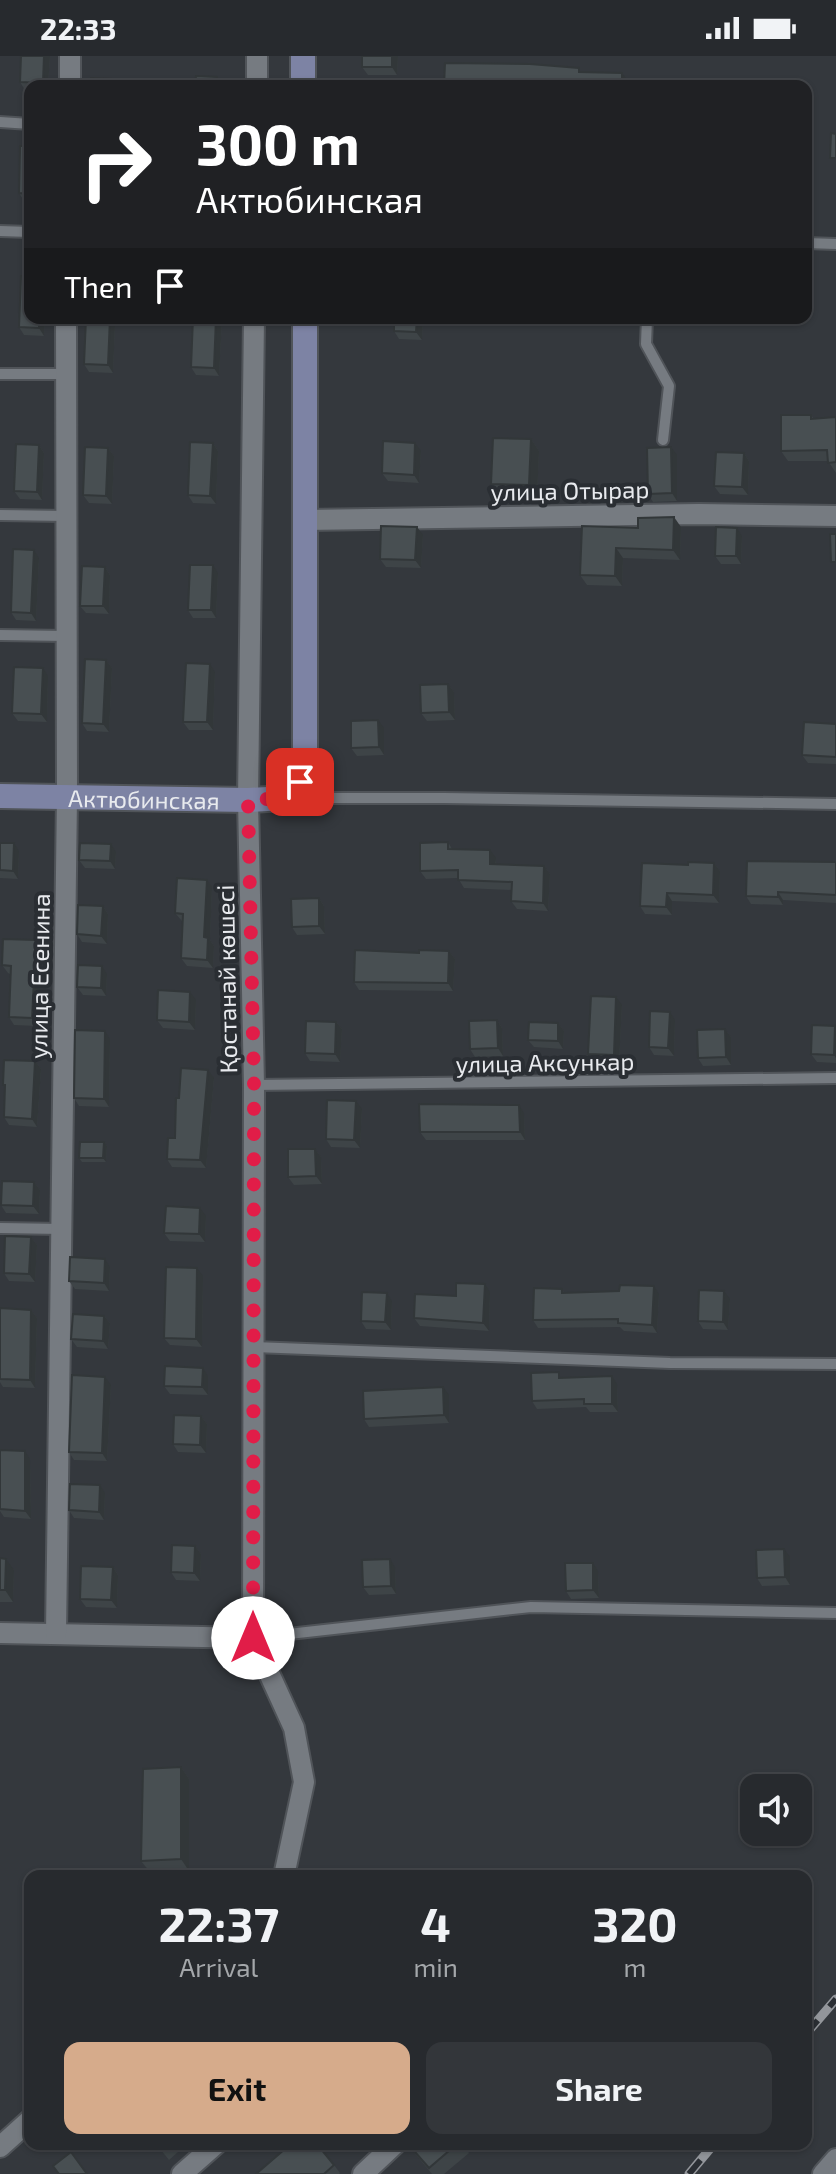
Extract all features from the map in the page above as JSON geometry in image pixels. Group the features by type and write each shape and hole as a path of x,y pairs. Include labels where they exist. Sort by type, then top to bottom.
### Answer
{"street":[{"path":"70,56 70,80"},
{"path":"257,56 257,80"},
{"path":"303,56 303,80"},
{"name":"улица Есенина","path":"56,1634 67,796 66,324"},
{"name":"Қостанай көшесі","path":"253,1638 254,1085 248,800 254,324"},
{"path":"286,798 300,782 305,766 305,324"},
{"name":"улица Отырар","path":"305,520 699,514 836,516"},
{"name":"Актюбинская","path":"0,796 286,798"},
{"path":"0,1633 253,1638 294,1728 304,1782 285,1870"},
{"path":"0,2147 24,2125"},
{"path":"182,2174 209,2150"},
{"path":"363,2174 389,2150"},
{"path":"823,2174 836,2159"}],"lane":[{"path":"0,122 24,124"},
{"path":"0,231 24,232"},
{"path":"812,243 836,244"},
{"path":"647,324 646,344 669,386 663,440"},
{"path":"0,374 65,374"},
{"path":"0,515 66,516"},
{"path":"0,635 66,636"},
{"path":"286,798 836,804"},
{"name":"улица Аксункар","path":"254,1085 836,1078"},
{"path":"0,1228 62,1229"},
{"path":"253,1347 670,1363 836,1364"},
{"path":"253,1638 531,1607 836,1613"}],"building":[{"path":"21,56 44,56 43,80 20,82"},
{"path":"362,56 392,56 392,67 362,67"},
{"path":"445,63 530,64 579,68 579,72 622,73 622,80 444,80"},
{"path":"196,76 217,77 217,80 196,80"},
{"path":"831,133 836,134 836,158 830,158"},
{"path":"20,146 24,146 24,193 19,193"},
{"path":"21,276 24,276 24,324 39,324 39,328 19,327"},
{"path":"86,324 110,324 108,365 84,364"},
{"path":"193,324 216,324 214,368 191,367"},
{"path":"394,324 417,324 416,332 394,331"},
{"path":"781,415 811,415 811,419 836,417 836,462 828,463 827,450 781,451"},
{"path":"493,438 531,439 529,485 491,484"},
{"path":"383,441 415,443 414,475 382,473"},
{"path":"190,442 213,443 210,496 188,495"},
{"path":"16,444 39,445 37,492 14,491"},
{"path":"85,447 108,448 106,496 83,495"},
{"path":"671,447 672,493 648,494 647,448"},
{"path":"716,452 744,453 742,487 714,486"},
{"path":"674,517 673,550 616,548 615,576 580,575 582,526 638,528 638,518"},
{"path":"381,526 417,527 415,560 380,559"},
{"path":"716,527 737,528 736,556 715,556"},
{"path":"830,534 836,534 836,562 831,562"},
{"path":"13,549 34,550 31,613 11,612"},
{"path":"190,565 213,565 211,610 188,610"},
{"path":"82,566 105,567 103,606 80,606"},
{"path":"85,659 106,660 103,724 82,723"},
{"path":"186,663 210,664 207,722 183,722"},
{"path":"14,667 43,668 41,714 12,713"},
{"path":"448,684 449,712 421,713 420,685"},
{"path":"378,720 379,747 351,748 351,721"},
{"path":"804,722 836,724 836,757 802,755"},
{"path":"448,842 448,849 490,850 490,864 544,866 543,903 511,901 512,882 458,880 458,870 420,871 420,843"},
{"path":"0,843 14,843 13,871 0,870"},
{"path":"80,843 111,844 110,861 79,860"},
{"path":"747,861 836,862 836,895 778,892 778,897 746,896"},
{"path":"688,862 714,863 713,895 667,893 666,907 640,906 642,863 688,865"},
{"path":"177,878 207,880 204,937 208,938 207,960 181,958 183,914 175,913"},
{"path":"319,898 319,926 292,927 291,899"},
{"path":"78,905 103,906 101,936 77,934"},
{"path":"3,939 36,940 32,1018 9,1017 11,966 2,965"},
{"path":"355,950 449,951 448,983 354,982"},
{"path":"78,965 102,966 101,988 77,987"},
{"path":"158,990 190,992 189,1022 157,1020"},
{"path":"591,996 616,997 614,1055 588,1054"},
{"path":"650,1011 670,1012 668,1048 649,1047"},
{"path":"497,1020 498,1048 470,1049 469,1021"},
{"path":"306,1021 336,1022 335,1054 305,1053"},
{"path":"529,1022 558,1023 558,1041 528,1040"},
{"path":"812,1025 835,1026 834,1055 811,1054"},
{"path":"725,1029 726,1057 698,1058 697,1030"},
{"path":"75,1030 105,1031 104,1099 74,1098"},
{"path":"4,1060 35,1061 32,1119 4,1117"},
{"path":"181,1068 208,1070 200,1160 167,1159 168,1138 175,1138 176,1098 179,1098"},
{"path":"327,1100 356,1101 354,1140 326,1139"},
{"path":"419,1104 519,1105 520,1132 420,1132"},
{"path":"80,1142 104,1142 103,1158 79,1158"},
{"path":"288,1149 315,1149 316,1176 288,1177"},
{"path":"2,1181 34,1182 33,1206 1,1205"},
{"path":"166,1206 200,1208 199,1234 164,1233"},
{"path":"5,1236 31,1237 29,1274 4,1273"},
{"path":"70,1257 105,1259 104,1283 69,1281"},
{"path":"166,1267 197,1268 196,1339 164,1338"},
{"path":"456,1283 485,1284 483,1323 414,1318 415,1294 456,1296"},
{"path":"620,1285 654,1286 652,1325 618,1323 618,1319 533,1320 534,1288 562,1289 562,1293 619,1291"},
{"path":"699,1290 724,1291 723,1322 698,1321"},
{"path":"362,1292 387,1293 385,1322 361,1321"},
{"path":"0,1308 31,1310 30,1380 0,1379"},
{"path":"73,1314 104,1316 103,1341 71,1339"},
{"path":"165,1366 203,1368 202,1387 164,1386"},
{"path":"559,1372 559,1378 612,1376 612,1404 584,1404 584,1399 532,1401 531,1373"},
{"path":"72,1375 105,1377 102,1453 69,1452"},
{"path":"443,1387 444,1415 364,1419 363,1391"},
{"path":"174,1415 201,1416 200,1445 173,1444"},
{"path":"0,1450 25,1451 25,1511 0,1509"},
{"path":"70,1484 100,1485 99,1512 69,1510"},
{"path":"172,1545 195,1546 194,1573 171,1572"},
{"path":"784,1549 785,1577 757,1578 756,1550"},
{"path":"0,1558 6,1559 5,1590 0,1590"},
{"path":"390,1559 391,1586 363,1587 362,1560"},
{"path":"565,1563 593,1563 593,1590 566,1591"},
{"path":"81,1566 113,1567 111,1600 80,1599"},
{"path":"181,1767 181,1859 141,1861 143,1769"},
{"path":"284,2150 322,2150 334,2165 324,2174 256,2174"},
{"path":"413,2150 450,2150 429,2168"},
{"path":"71,2152 87,2174 59,2174 53,2166"}],"railway":[{"path":"812,2027 836,1999"},
{"path":"689,2174 709,2150"}],"route":[{"path":"253,1638 254,1085 248,800 286,798 300,782"}]}
